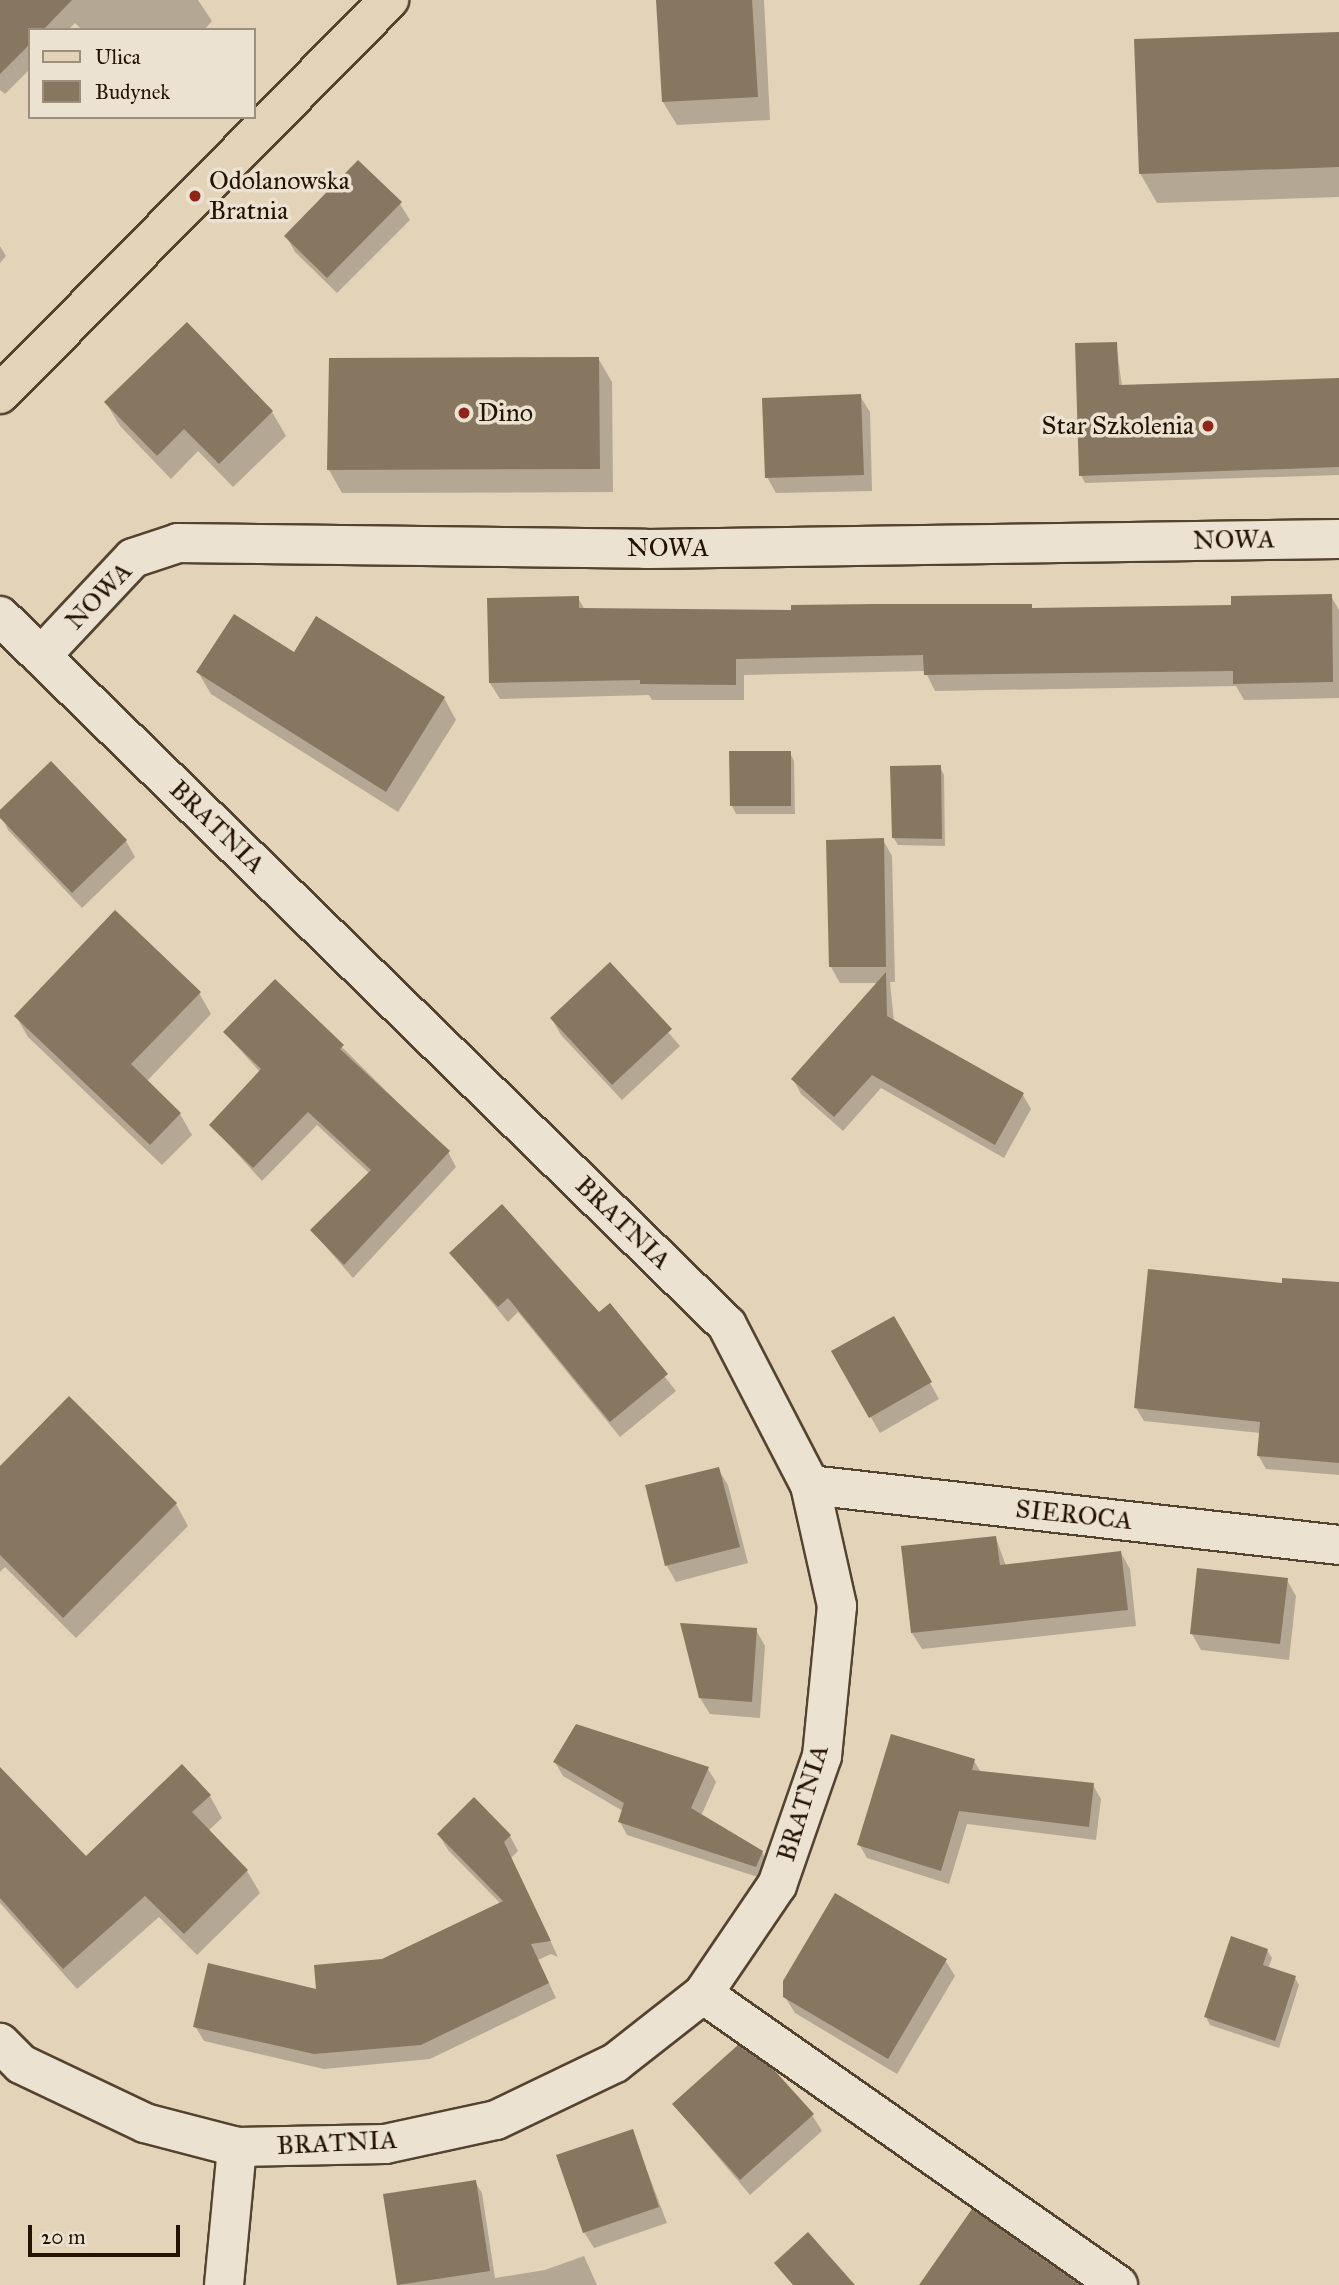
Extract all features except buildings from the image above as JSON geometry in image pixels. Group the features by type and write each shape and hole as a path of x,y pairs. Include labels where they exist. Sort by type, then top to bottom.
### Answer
{"main road":[{"path":"0,394 388,0"}],"street":[{"name":"NOWA","path":"41,656 133,558 178,542 646,549 1339,539"},
{"name":"BRATNIA","path":"0,616 727,1325 810,1485 837,1606 822,1756 777,1885 703,1994 615,2063 496,2120 385,2144 237,2147 145,2123 21,2064 0,2043"},
{"name":"SIEROCA","path":"810,1485 1339,1545"},
{"path":"703,1994 1118,2285"},
{"path":"224,2285 237,2147"}],"place":[{"name":"Odolanowska Bratnia","path":"195,196"},
{"name":"Dino","path":"464,413"},
{"name":"Star Szkolenia","path":"1208,426"}]}
